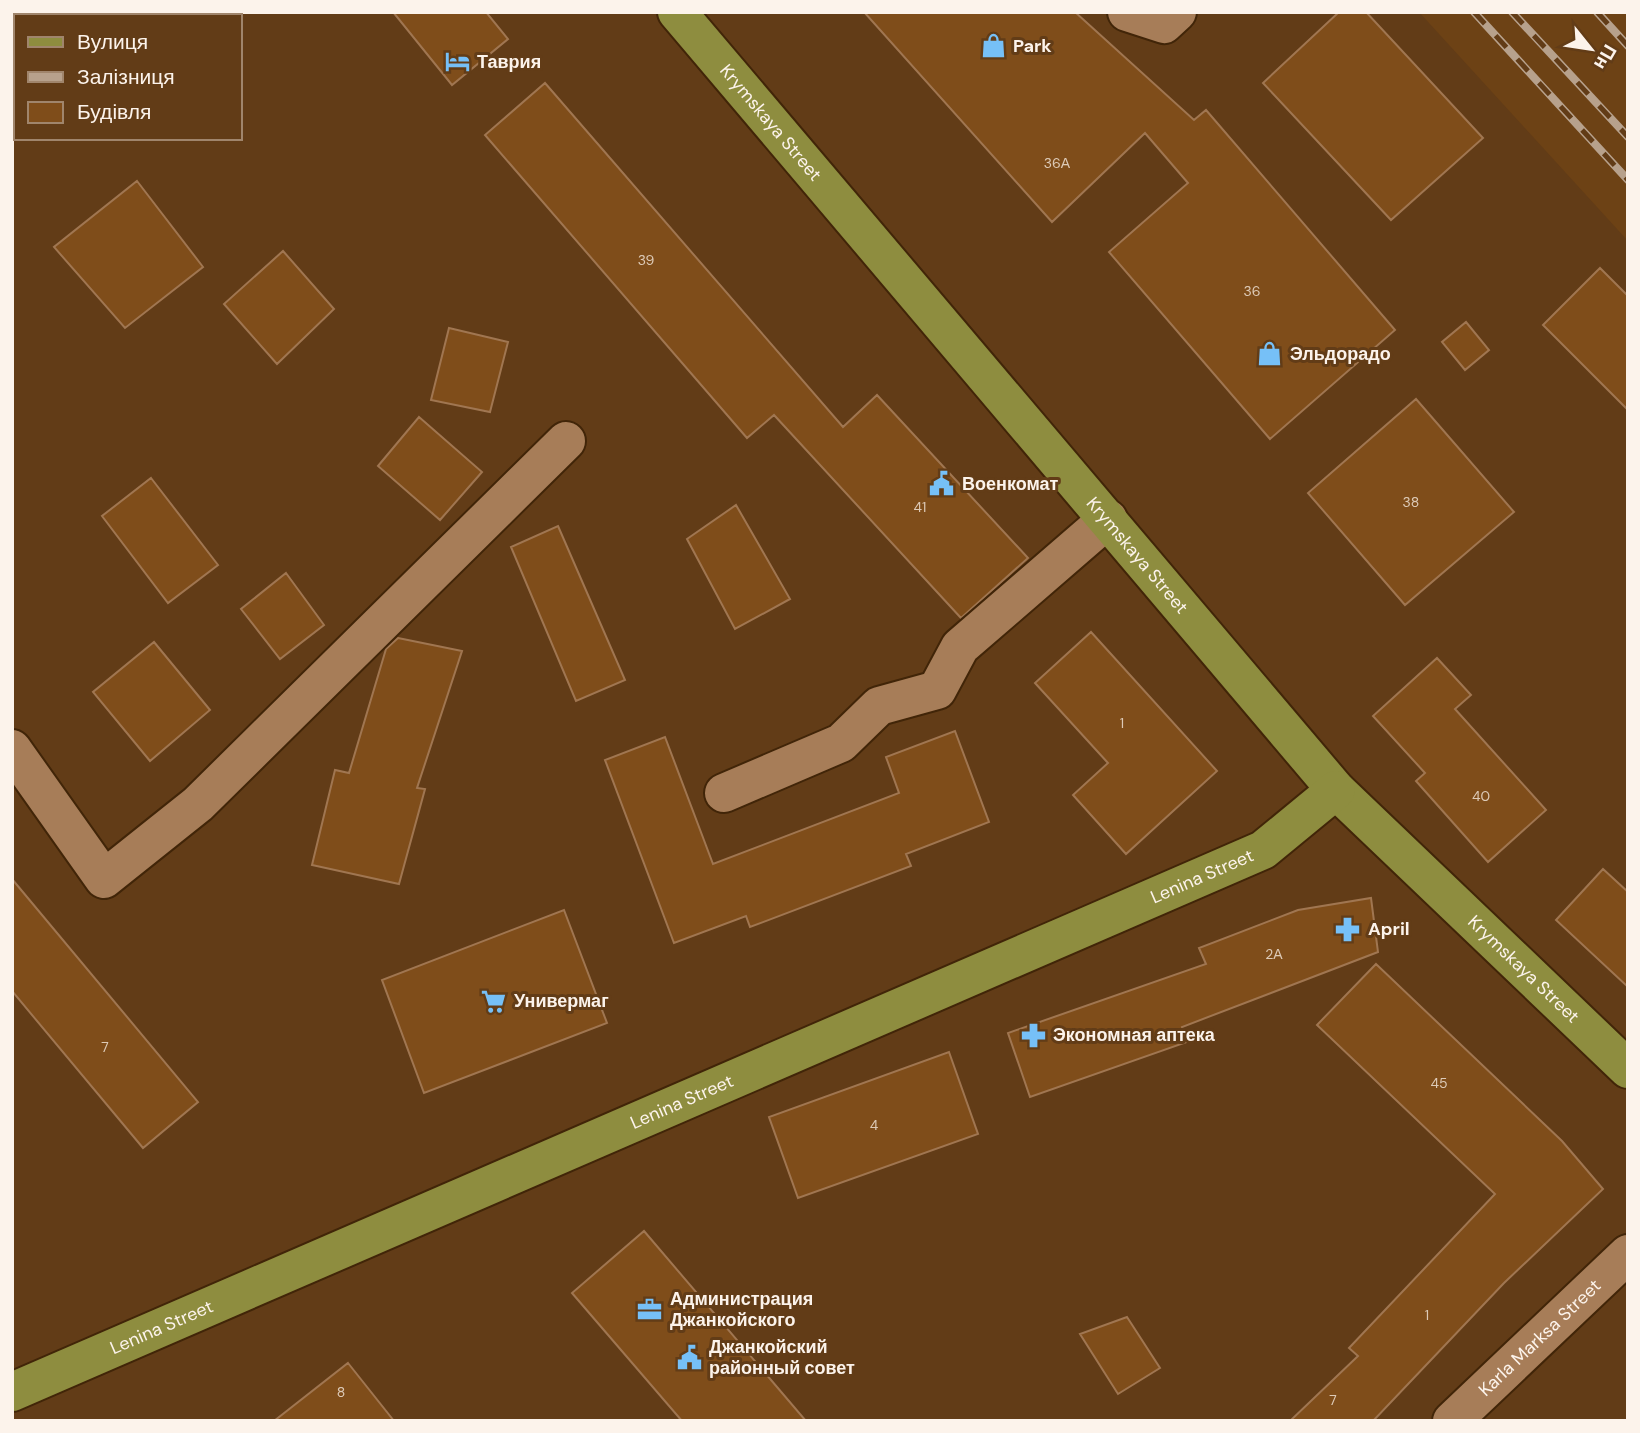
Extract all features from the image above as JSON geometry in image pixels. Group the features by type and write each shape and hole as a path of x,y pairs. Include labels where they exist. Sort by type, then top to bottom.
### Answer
{"main road":[{"name":"Krymskaya Street","path":"677,12 1336,790 1628,1069"},
{"name":"Lenina Street","path":"12,1392 1263,850 1336,790"}],"street":[{"path":"1127,12 1164,24 1177,12"},
{"path":"12,749 104,879 198,804 566,441"},
{"path":"724,793 841,743 879,706 937,690 960,647 1108,519"},
{"name":"Karla Marksa Street","path":"1452,1421 1628,1254"}],"shaded area":[{"path":"1419,12 1628,12 1628,241"}],"building":[{"name":"Таврия","path":"393,12 486,12 508,39 452,85"},
{"path":"864,12 1075,12 1194,120 1206,110 1395,330 1270,439 1109,252 1188,183 1145,133 1052,222"},
{"path":"1339,12 1366,12 1483,138 1391,220 1263,83"},
{"path":"545,83 843,427 877,395 1028,558 961,618 774,415 747,438 485,135"},
{"path":"137,181 203,267 125,328 54,247"},
{"path":"283,251 334,309 277,364 224,304"},
{"path":"1600,268 1628,296 1628,410 1543,325"},
{"path":"1466,322 1489,350 1465,370 1442,342"},
{"path":"449,328 508,342 490,412 431,400"},
{"path":"1416,399 1514,512 1405,605 1308,493"},
{"path":"419,417 482,472 440,520 378,466"},
{"path":"151,478 218,565 168,603 102,516"},
{"path":"736,505 790,599 735,629 687,539"},
{"path":"558,526 625,680 576,701 511,547"},
{"path":"286,573 324,625 280,659 241,609"},
{"path":"1091,632 1217,771 1126,854 1073,795 1108,763 1035,683"},
{"path":"398,638 462,651 417,788 425,789 399,884 312,865 335,770 349,773 386,649"},
{"path":"154,642 210,710 150,761 93,692"},
{"path":"1437,658 1471,695 1455,709 1546,810 1488,862 1416,781 1425,773 1373,716"},
{"path":"955,731 989,822 906,854 911,866 750,927 746,916 674,943 605,760 665,737 713,864 899,793 886,757"},
{"path":"1603,869 1628,892 1628,987 1556,920"},
{"path":"12,879 198,1102 143,1148 12,991"},
{"path":"1371,898 1378,952 1182,1027 1187,1042 1030,1097 1008,1033 1206,964 1199,948 1298,910"},
{"path":"564,910 607,1023 424,1093 382,980"},
{"path":"1376,964 1562,1141 1603,1189 1504,1283 1373,1421 1290,1421 1358,1356 1349,1348 1495,1194 1317,1025"},
{"path":"949,1052 978,1134 798,1198 769,1117"},
{"name":"Джанкойский районный совет","path":"644,1231 806,1421 682,1421 572,1293"},
{"path":"1127,1317 1160,1368 1118,1394 1080,1334"},
{"path":"348,1363 394,1421 274,1421"}],"railway":[{"path":"1474,12 1628,180"},
{"path":"1512,12 1628,137"},
{"path":"1597,12 1628,46"}],"place":[{"name":"Park","path":"993,46"},
{"name":"Таврия","path":"457,62"},
{"name":"Эльдорадо","path":"1270,354"},
{"name":"Военкомат","path":"942,484"},
{"name":"April","path":"1348,929"},
{"name":"Универмаг","path":"494,1001"},
{"name":"Экономная аптека","path":"1033,1035"},
{"name":"Администрация Джанкойского","path":"650,1309"},
{"name":"Джанкойский районный совет","path":"689,1357"}]}
